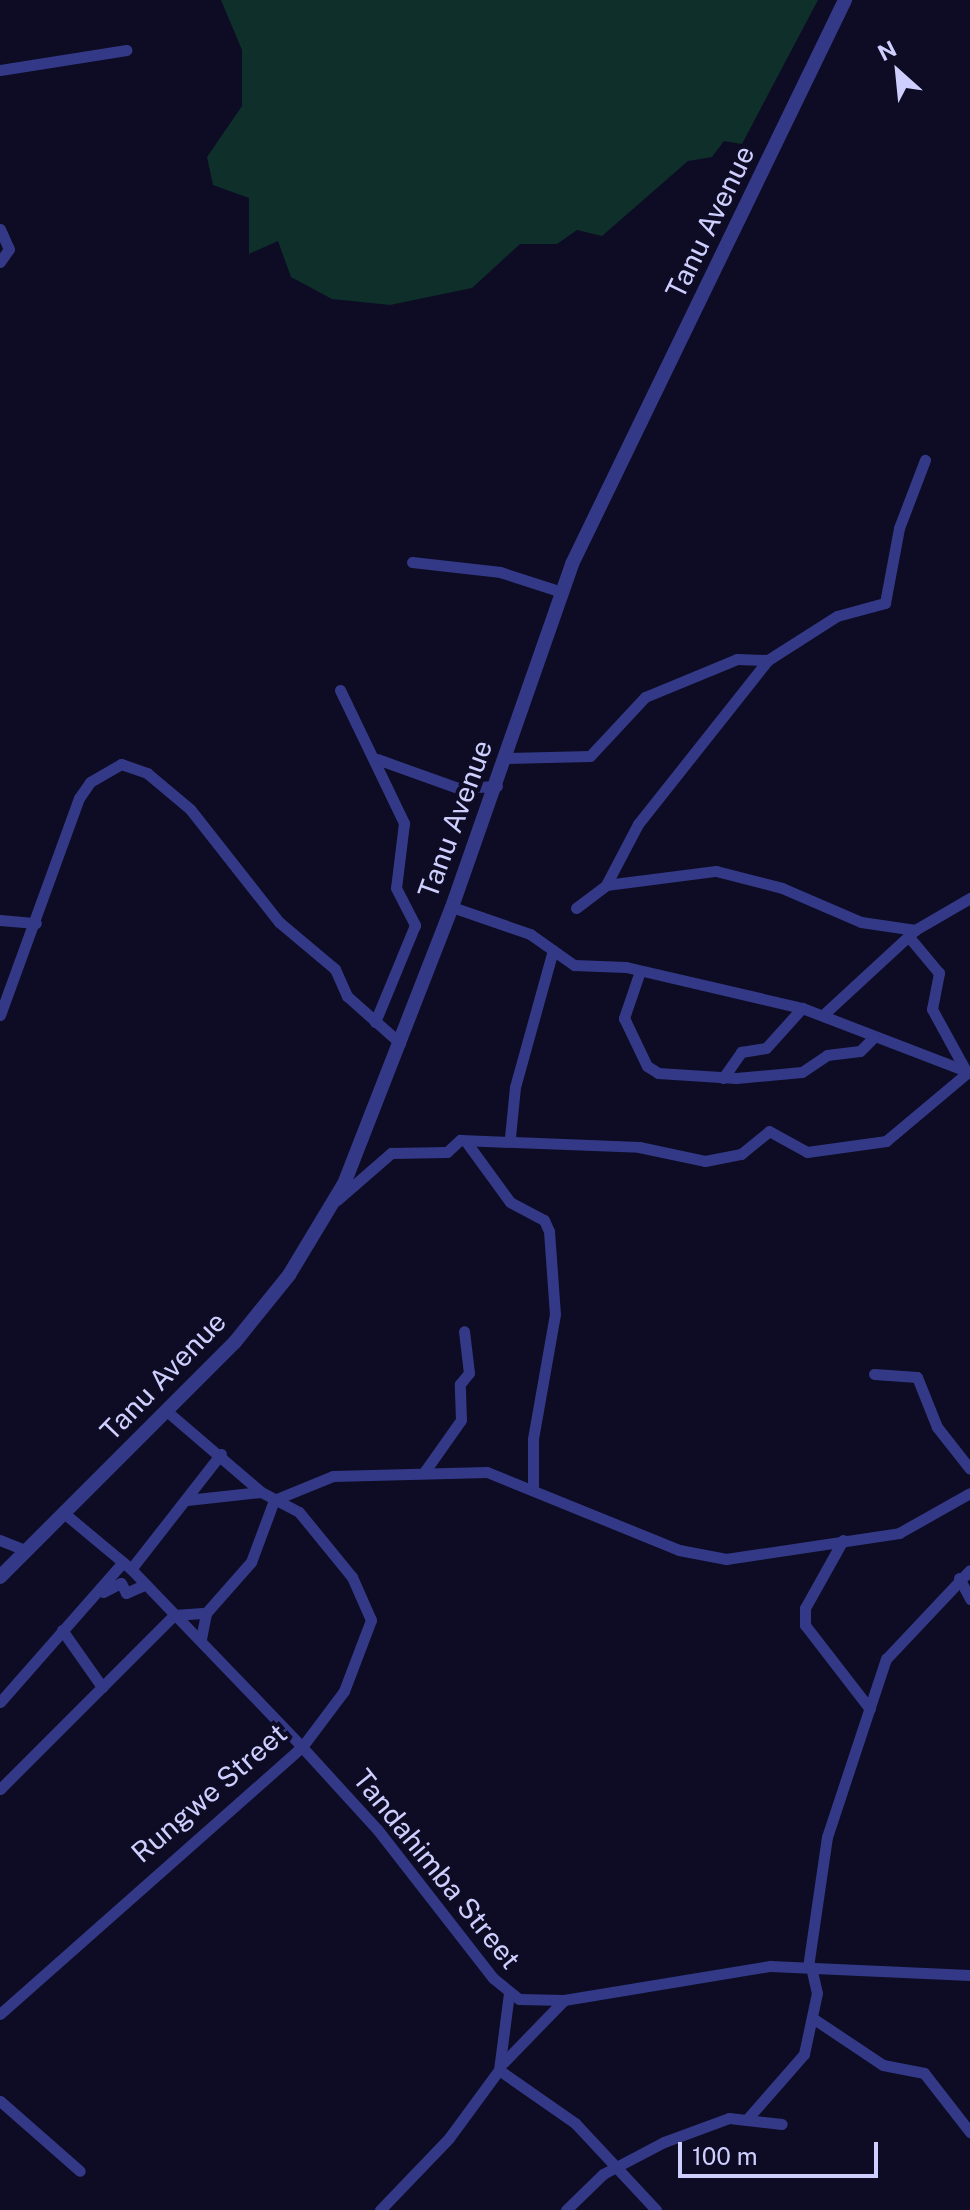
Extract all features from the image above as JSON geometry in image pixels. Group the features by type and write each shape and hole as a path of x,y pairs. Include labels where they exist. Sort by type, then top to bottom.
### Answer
{"street":[{"name":"Tanu Avenue","path":"0,1577 170,1414 289,1275 333,1202 400,1043 452,907 497,786 562,592 845,0"},
{"path":"0,70 126,50"},
{"path":"0,229 9,249 0,262"},
{"path":"576,908 606,885 638,824 768,660 837,616 885,603 899,528 925,460"},
{"path":"412,562 500,572 562,592"},
{"path":"506,758 590,756 645,697 737,659 768,660"},
{"path":"340,690 377,759 404,823 396,888 415,925 375,1022"},
{"path":"377,759 458,788 497,786"},
{"path":"0,1015 79,798 100,775 130,765 190,809 279,922 335,969 347,996 400,1043"},
{"path":"606,885 716,871 782,888 861,922 912,934 939,973 932,1009 968,1072"},
{"path":"823,1015 912,934 970,898"},
{"path":"452,907 553,950 574,965 640,971 802,1008 874,1037 895,1038 968,1072"},
{"path":"0,920 36,923"},
{"path":"510,1137 515,1087 553,950"},
{"path":"640,971 624,1018 647,1066 723,1078 802,1072 827,1055 860,1051 874,1037"},
{"path":"723,1078 741,1052 766,1048 802,1008"},
{"path":"333,1202 391,1153 418,1156 467,1143 510,1137 677,1151 705,1161 741,1154 772,1131 807,1152 866,1146 886,1141 968,1072"},
{"path":"467,1143 510,1202 544,1220 549,1231 555,1314 535,1423 533,1490"},
{"path":"425,1471 461,1420 460,1384 469,1373 464,1331"},
{"path":"874,1374 917,1377 937,1427 970,1469"},
{"name":"Rungwe Street","path":"0,2014 302,1747 344,1691 371,1620 364,1596 322,1536 299,1512 261,1492 221,1454 170,1414"},
{"path":"0,1702 62,1630 185,1501 221,1454"},
{"path":"201,1639 206,1613 251,1562 274,1500 333,1476 425,1471 487,1472 708,1557 899,1533 970,1493"},
{"path":"185,1501 261,1492"},
{"name":"Tandahimba Street","path":"65,1514 127,1565 302,1747 509,1993 528,2001 564,2000 749,1967 970,1975"},
{"path":"0,1540 27,1551"},
{"path":"843,1540 805,1608 805,1625 870,1709"},
{"path":"748,2118 804,2054 814,2019 810,1967 827,1837 894,1646 970,1570"},
{"path":"959,1578 970,1599"},
{"path":"91,1600 113,1585 126,1593 144,1585"},
{"path":"0,1789 174,1615 206,1613"},
{"path":"62,1630 102,1687"},
{"path":"501,2066 509,1993"},
{"path":"380,2210 449,2138 501,2066 564,2000"},
{"path":"814,2019 883,2065 924,2073 970,2132"},
{"path":"501,2066 575,2123 656,2210"},
{"path":"0,2101 80,2171"},
{"path":"566,2210 616,2166 715,2122 748,2118 782,2124"}],"green space":[{"path":"221,0 818,0 742,144 724,141 712,157 688,161 602,236 577,230 557,244 520,244 472,288 390,305 332,299 291,277 278,241 249,254 249,198 213,185 207,157 242,106 242,50"}]}
